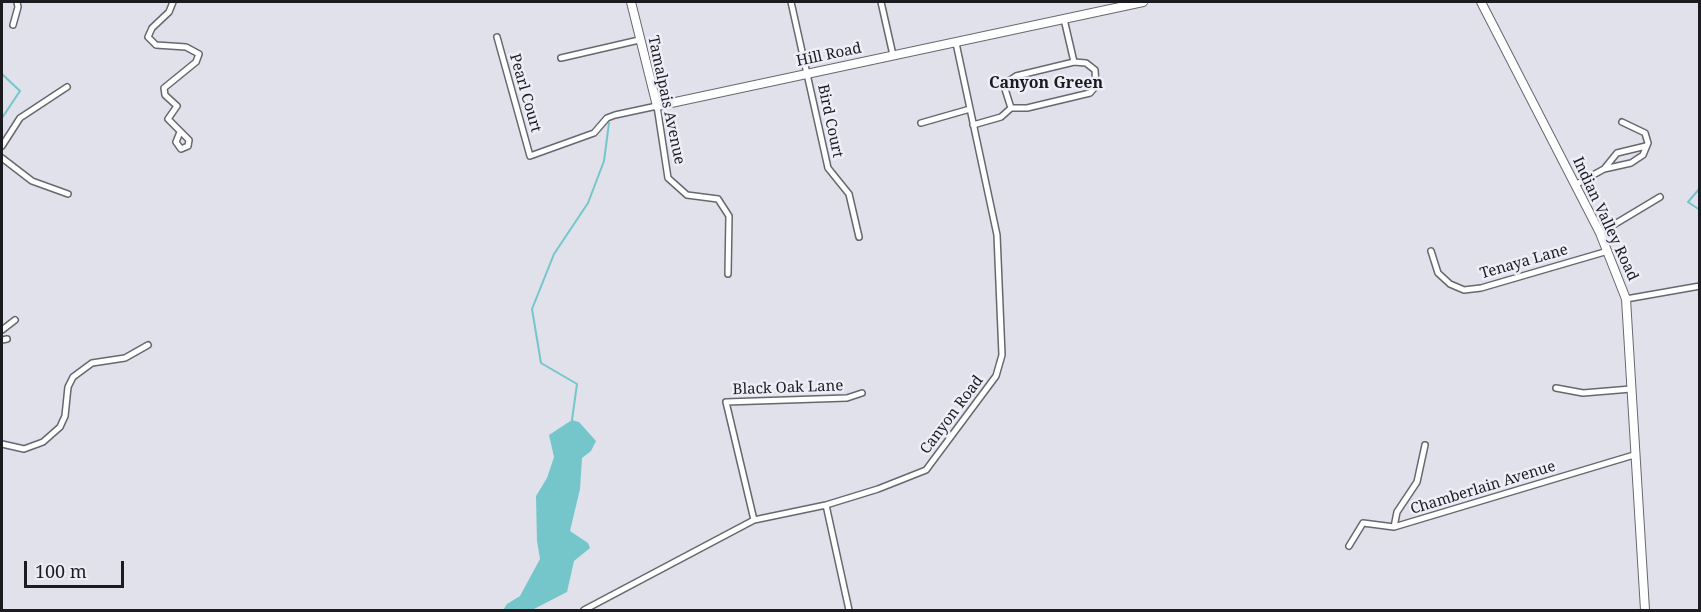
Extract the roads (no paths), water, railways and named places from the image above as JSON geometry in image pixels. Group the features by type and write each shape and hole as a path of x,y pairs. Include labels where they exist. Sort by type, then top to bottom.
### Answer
{"street":[{"path":"13,25 18,7 17,2"},
{"path":"173,2 169,12 152,28 148,37 161,46 186,47 199,54 196,62 164,88 165,94 177,106 168,119 180,132"},
{"name":"Tamalpais Avenue","path":"631,2 657,106 668,178 687,195 718,199 729,216 728,274"},
{"name":"Bird Court","path":"791,2 828,168 849,194 859,237"},
{"path":"881,2 893,55"},
{"name":"Hill Road","path":"530,156 594,133 607,118 615,115 893,55 956,44 1064,19 1103,6 1143,2"},
{"name":"Indian Valley Road","path":"1481,2 1600,233 1626,298 1645,610"},
{"path":"1064,19 1074,62"},
{"name":"Pearl Court","path":"497,37 530,156"},
{"path":"561,57 639,40"},
{"name":"Canyon Road","path":"584,610 754,520 826,505 926,471 996,376 1002,355 997,235 956,44"},
{"path":"973,125 1001,117 1011,108 1027,108 1090,93 1096,86 1095,70 1086,63 1074,62 1016,76 1009,81 1005,89 1011,108"},
{"path":"2,146 20,118 67,87"},
{"path":"921,123 970,109"},
{"path":"1575,185 1604,169 1634,162 1643,154 1648,139 1645,133 1622,122"},
{"path":"1604,169 1617,153 1647,146"},
{"path":"2,158 32,181 68,194"},
{"path":"1600,233 1660,197"},
{"name":"Tenaya Lane","path":"1431,251 1438,273 1450,284 1464,290 1481,288 1608,251"},
{"path":"1626,298 1700,286"},
{"path":"2,330 15,320"},
{"path":"2,444 24,449 43,442 60,427 65,416 68,387 73,377 92,363 125,358 148,345"},
{"path":"1556,388 1583,393 1631,389"},
{"name":"Black Oak Lane","path":"754,520 726,402 848,399 862,393"},
{"path":"1394,526 1397,512 1417,482 1425,445"},
{"name":"Chamberlain Avenue","path":"1349,546 1363,523 1394,526 1634,455"},
{"path":"826,505 849,610"}],"water":[{"path":"572,420 579,422 596,441 591,451 582,458 580,489 570,531 588,543 590,548 574,561 567,592 532,610 503,610 507,604 520,596 540,559 537,541 536,496 547,478 554,457 549,435"}],"waterway":[{"path":"2,74 20,91 2,118"},
{"path":"572,420 577,384 541,363 532,309 554,254 588,203 604,161 609,123"},
{"path":"1700,188 1688,202 1700,210"}],"district":[{"name":"Canyon Green","path":"1046,83"}]}
